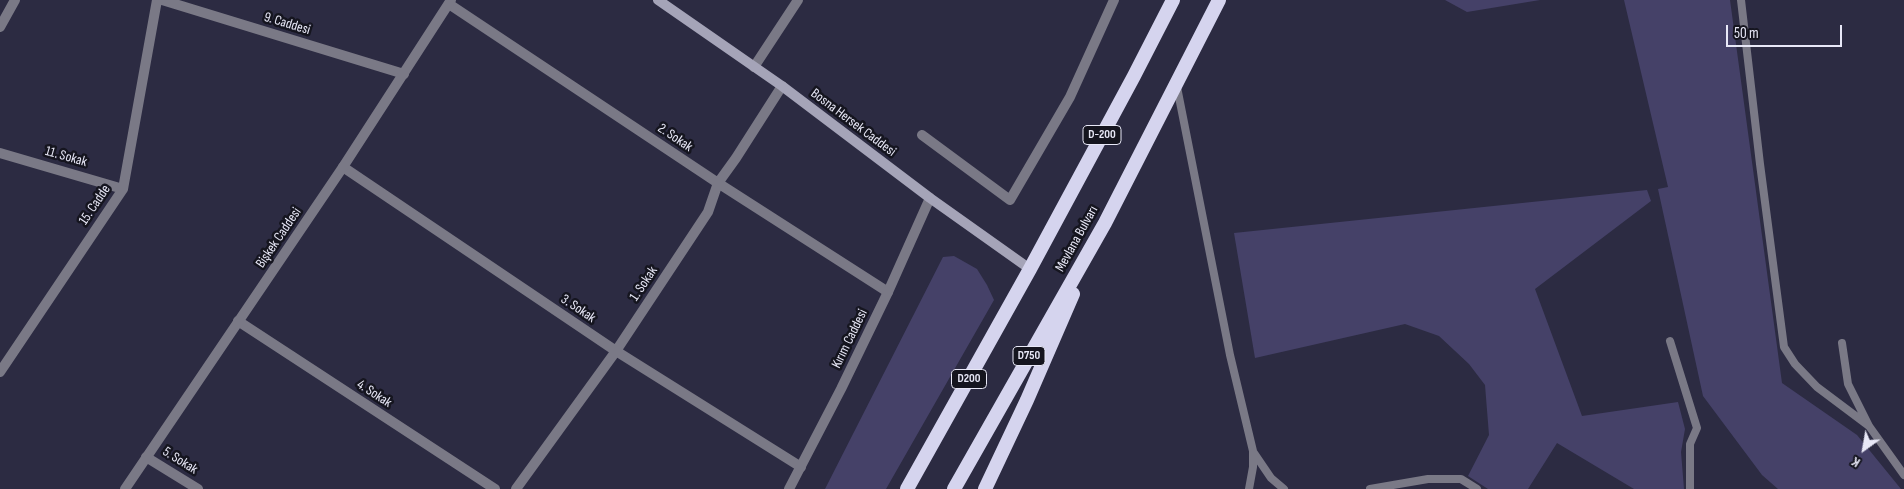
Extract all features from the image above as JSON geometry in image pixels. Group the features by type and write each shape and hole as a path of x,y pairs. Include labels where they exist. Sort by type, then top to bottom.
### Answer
{"highway":[{"name":"Mevlana Bulvarı","path":"907,489 1030,269 1173,0"},
{"name":"Mevlana Bulvarı","path":"954,489 1105,223 1220,0"},
{"path":"985,489 1027,400 1105,223"}],"main road":[{"name":"Bosna Hersek Caddesi","path":"658,0 782,86 930,198 1030,269"}],"street":[{"path":"0,27 14,0"},
{"name":"15. Cadde","path":"0,372 123,189 157,0"},
{"name":"9. Caddesi","path":"162,0 404,74"},
{"path":"754,67 798,0"},
{"path":"922,135 1010,200 1070,97 1114,0"},
{"name":"Bişkek Caddesi","path":"126,489 343,167 450,2"},
{"name":"2. Sokak","path":"450,2 718,184 888,292"},
{"name":"1. Sokak","path":"516,489 616,351 708,212 718,184 782,86"},
{"name":"11. Sokak","path":"0,153 123,189"},
{"name":"3. Sokak","path":"343,167 616,351 802,467"},
{"name":"Kırım Caddesi","path":"789,489 802,467 888,292 930,198"},
{"name":"4. Sokak","path":"238,321 496,489"},
{"name":"5. Sokak","path":"146,457 198,489"}],"lane":[{"path":"1741,0 1784,346 1795,364 1817,387 1869,426"},
{"path":"1176,84 1230,355 1253,451 1253,467 1249,489"},
{"path":"1670,341 1697,428 1690,444 1690,489"},
{"path":"1842,344 1848,384 1869,426 1904,474"},
{"path":"1253,451 1271,478 1284,489"},
{"path":"1370,489 1428,479 1461,479 1478,489"}],"shaded area":[{"path":"1445,0 1540,0 1467,12"},
{"path":"1624,0 1730,0 1782,383 1857,435 1901,489 1778,489 1762,475 1703,396 1658,189 1668,187"},
{"path":"1647,190 1651,201 1535,289 1582,416 1678,402 1685,429 1681,452 1684,489 1634,489 1557,443 1528,489 1488,489 1468,476 1489,435 1485,385 1469,364 1439,336 1405,324 1255,358 1234,233"},
{"path":"954,256 977,269 994,300 886,489 825,489 943,257"}]}
